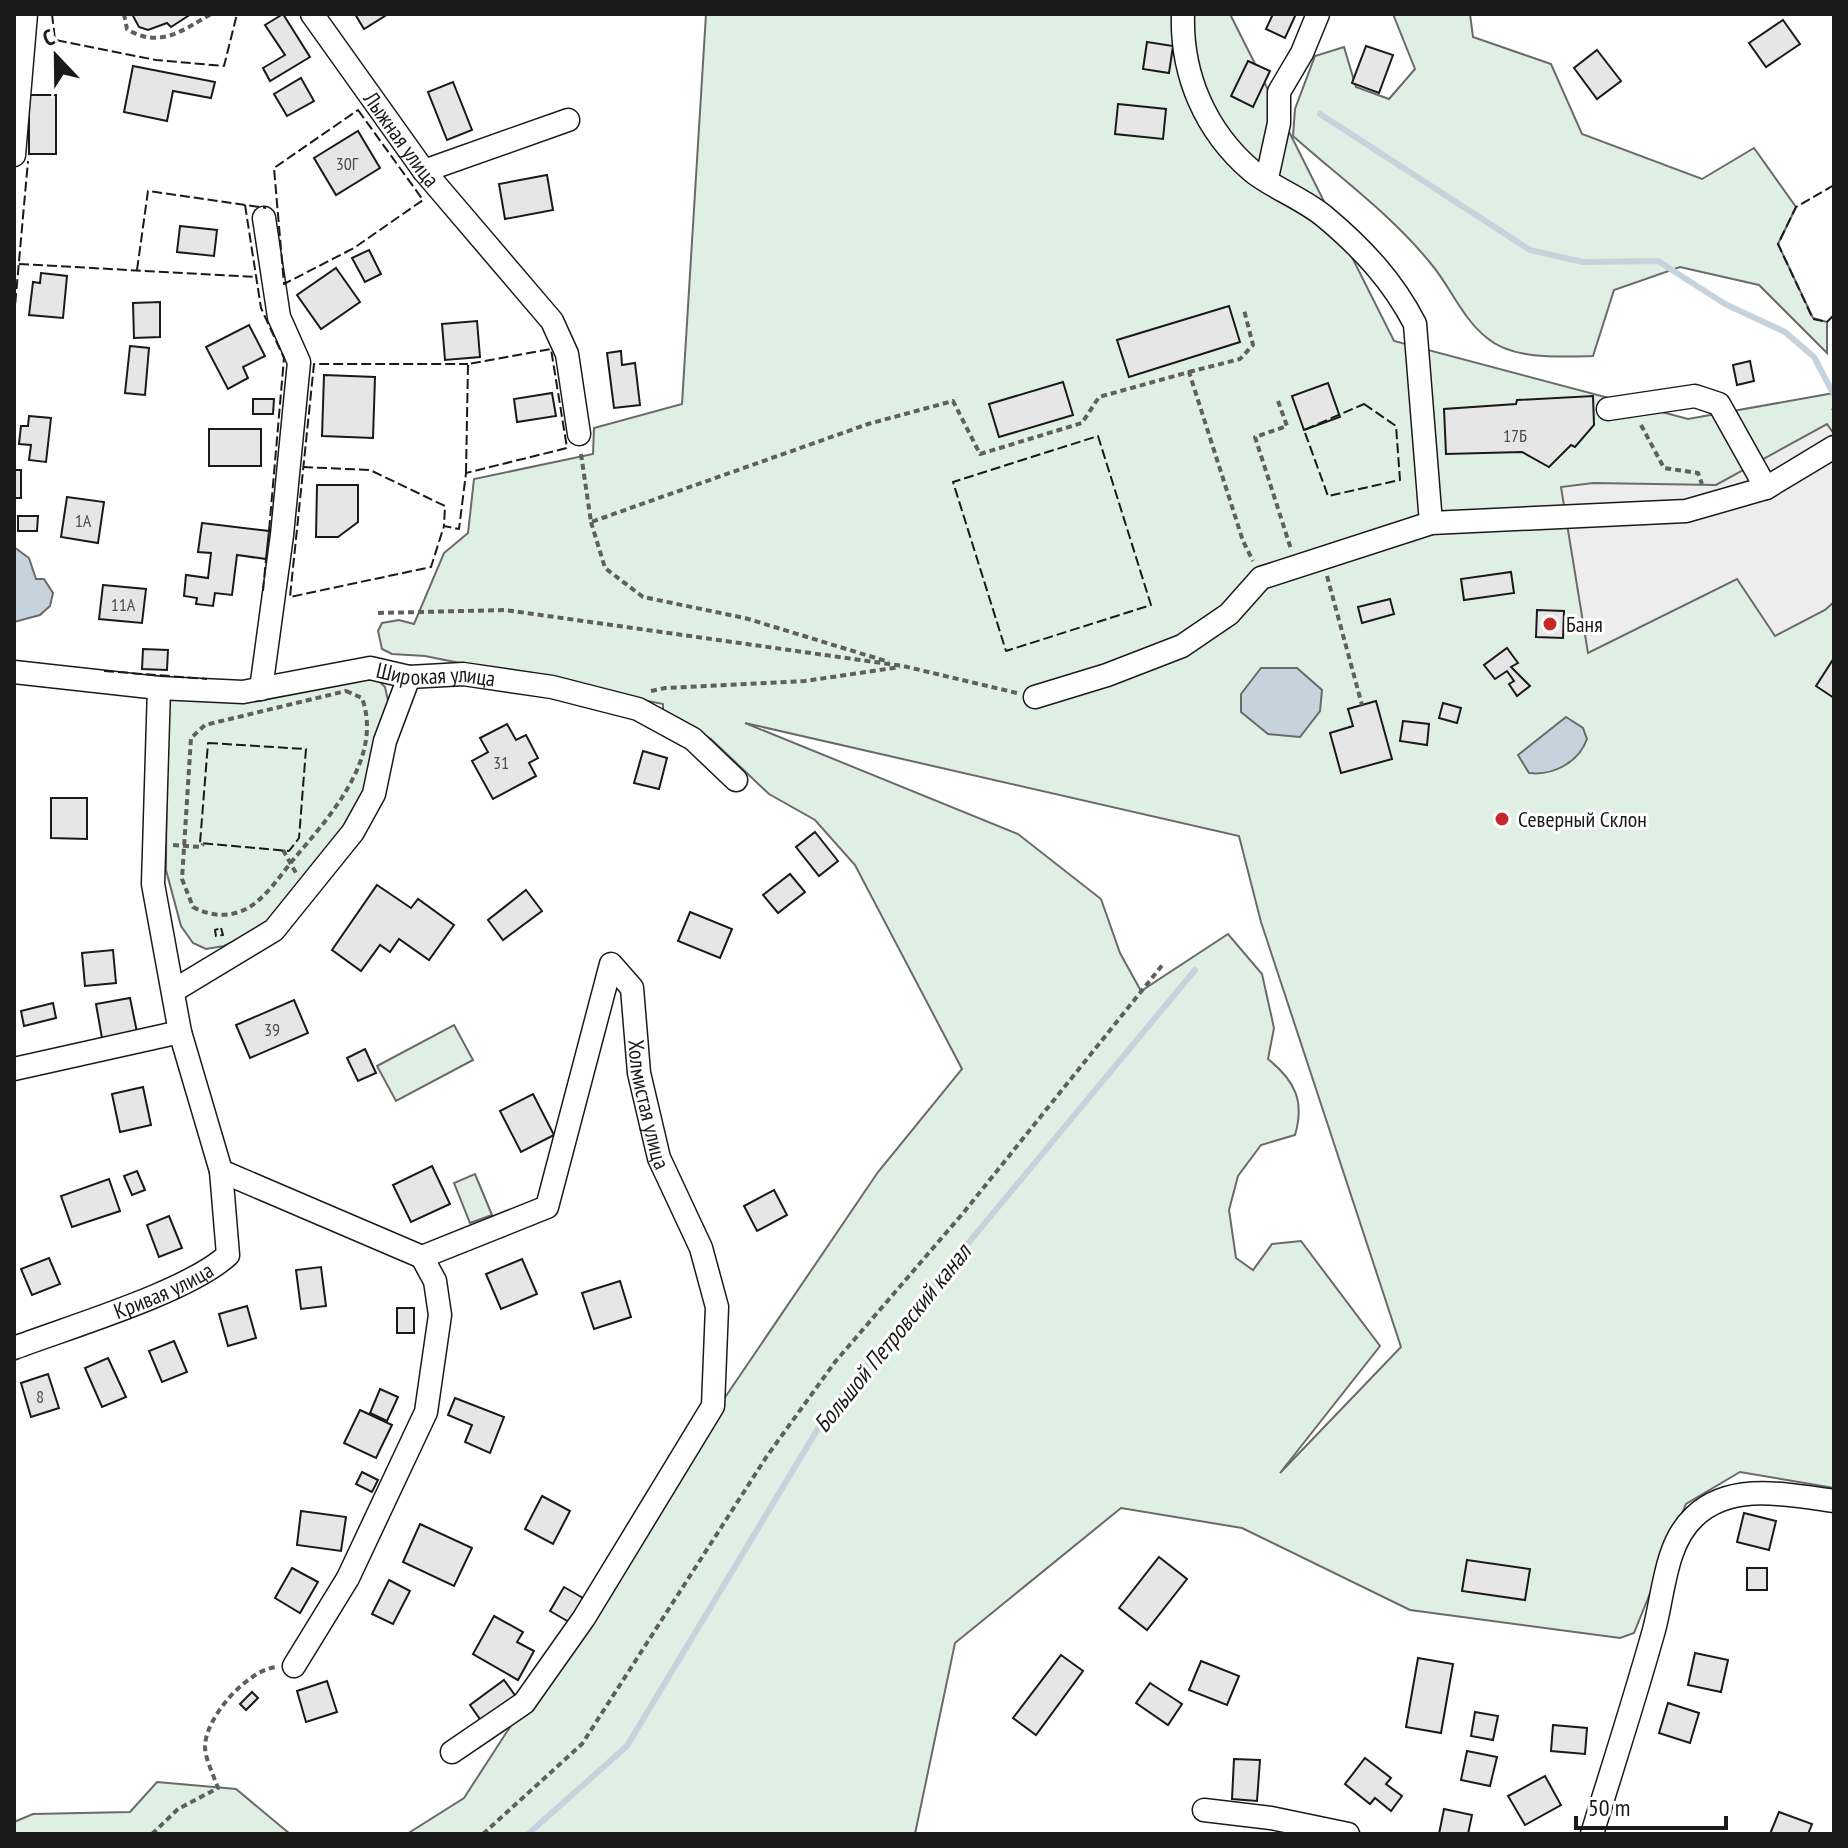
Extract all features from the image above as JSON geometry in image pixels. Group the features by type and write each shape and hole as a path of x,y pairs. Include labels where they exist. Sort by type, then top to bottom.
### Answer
{"street":[{"path":"14,155 26,14"},
{"name":"Лыжная улица","path":"312,14 424,171 497,261 526,288 552,321 567,354 579,434"},
{"path":"1183,14 1182,42 1193,94 1229,146 1254,173 1267,178 1323,215 1379,267 1400,295 1415,324 1431,523"},
{"path":"1267,178 1279,123 1279,92 1302,53 1318,14"},
{"path":"424,171 568,120"},
{"path":"261,689 282,535 299,362 279,317 264,218"},
{"path":"1619,408 1695,396 1719,404 1766,488"},
{"path":"1035,697 1107,675 1182,646 1229,614 1261,578 1431,523 1686,511 1766,488 1834,447"},
{"name":"Широкая улица","path":"14,672 159,688 243,692 312,676 370,668 409,677 463,674 552,687 638,709 693,739 736,780"},
{"path":"173,991 274,930 353,832 374,794 385,741 409,677"},
{"name":"Кривая улица","path":"14,1348 173,1287 217,1265 228,1255 221,1171 180,1032 153,884 159,688"},
{"name":"Холмистая улица","path":"422,1257 547,1207 611,964 632,988 639,1073 659,1158 701,1248 717,1307 713,1406 584,1618 524,1703 452,1752"},
{"path":"14,1069 180,1032"},
{"path":"221,1171 422,1257 435,1281 440,1315 426,1412 348,1578 294,1666"},
{"path":"1592,1834 1654,1630 1675,1544 1694,1516 1726,1498 1761,1492 1834,1501"},
{"path":"1204,1810 1271,1818 1348,1834"}],"path":[{"path":"124,14 127,29 145,38 159,39 169,38 211,14"},
{"path":"591,522 868,424 953,401 980,454 1082,423 1099,397 1240,359 1253,345 1244,310"},
{"path":"1189,372 1243,541 1261,578"},
{"path":"1278,401 1287,426 1255,437 1296,566"},
{"path":"1619,408 1664,468 1698,473 1710,505"},
{"path":"579,434 591,522 605,568 643,597 745,618 903,666 1035,697"},
{"path":"1322,558 1362,705"},
{"path":"378,613 505,610 903,666"},
{"path":"643,693 665,688 805,681 903,666"},
{"path":"346,691 362,698 366,709 366,736 353,781 333,813 265,893 247,909 228,915 207,914 193,907 182,879 184,846 191,738 197,730 346,691"},
{"path":"154,843 201,847 203,844"},
{"path":"483,1834 582,1744 767,1456 835,1362 964,1212 1164,963"},
{"path":"152,1834 178,1809 218,1788 205,1747 212,1717 261,1669 294,1666"}],"green space":[{"name":"Северный Склон","path":"706,14 1230,14 1394,341 1688,419 1834,393 1834,1488 1740,1472 1686,1504 1634,1633 1620,1638 1410,1610 1242,1528 1121,1508 955,1643 915,1834 407,1834 464,1798 692,1446 878,1172 962,1069 855,865 815,820 769,794 711,739 663,711 663,704 425,656 392,654 382,649 378,631 382,623 399,620 414,624 444,553 468,533 474,479 593,454 594,428 682,404","holes":["745,723 1239,836 1261,922 1401,1347 1280,1473 1380,1346 1301,1241 1272,1244 1253,1270 1236,1258 1229,1210 1238,1176 1261,1145 1295,1135 1298,1123 1295,1092 1285,1075 1268,1059 1274,1028 1262,974 1228,934 1141,991 1120,953 1101,899 1018,834"]},
{"path":"1393,14 1470,14 1473,37 1551,64 1582,134 1702,179 1754,148 1796,207 1778,244 1813,318 1827,322 1827,353 1759,285 1680,267 1614,290 1593,356 1523,354 1487,338 1471,321 1432,265 1400,230 1293,136 1295,109 1315,56 1344,47 1356,87 1389,99 1415,69"},
{"path":"363,675 378,680 385,687 389,705 369,795 267,925 224,946 206,949 193,943 181,926 166,870 167,704 173,698 220,700 268,695"},
{"path":"454,1025 473,1060 396,1101 377,1066"},
{"path":"475,1174 492,1215 470,1223 454,1183"},
{"path":"157,1782 236,1789 290,1834 14,1834 14,1822 33,1814 130,1812"}],"shaded area":[{"path":"1827,424 1834,434 1834,602 1825,610 1775,636 1737,579 1588,653 1561,487 1593,483 1716,485"},
{"path":"14,547 29,558 36,579 44,579 53,593 50,606 40,615 14,622"},
{"path":"1261,668 1297,668 1322,690 1320,711 1300,737 1268,734 1241,712 1241,694"},
{"path":"1566,717 1583,728 1587,739 1583,747 1571,761 1556,770 1529,773 1518,755"}],"building":[{"path":"132,14 191,14 171,27 167,23 148,30 139,27"},
{"path":"283,14 310,57 270,81 263,68 285,55 265,25"},
{"path":"355,14 388,14 364,29"},
{"path":"1273,14 1296,14 1285,38 1266,29"},
{"path":"1783,20 1800,44 1766,67 1749,43"},
{"path":"1147,42 1173,46 1169,73 1143,69"},
{"path":"1366,46 1393,55 1379,93 1352,83"},
{"path":"1597,50 1621,81 1597,99 1574,68"},
{"path":"1248,61 1270,71 1253,107 1231,96"},
{"path":"133,66 215,82 211,98 173,91 167,121 124,112"},
{"path":"301,78 314,101 287,116 274,94"},
{"path":"453,82 472,130 447,140 428,92"},
{"path":"29,95 56,95 56,154 29,154"},
{"path":"1118,104 1166,109 1163,139 1115,134"},
{"path":"358,131 380,168 336,195 314,158"},
{"path":"547,175 553,210 505,219 499,184"},
{"path":"180,226 217,230 214,256 177,252"},
{"path":"369,250 381,274 365,282 352,258"},
{"path":"336,268 360,302 321,329 297,295"},
{"path":"41,273 67,276 63,318 29,315 33,282 40,283"},
{"path":"160,302 160,337 134,338 133,303"},
{"path":"1229,306 1240,342 1129,377 1117,340"},
{"path":"477,321 480,357 445,360 442,324"},
{"path":"249,325 265,356 243,367 248,378 228,389 206,347"},
{"path":"130,346 149,348 145,395 125,393"},
{"path":"621,351 622,365 635,363 640,405 614,408 607,353"},
{"path":"1750,361 1754,381 1737,385 1733,365"},
{"path":"324,375 375,377 373,438 322,436"},
{"path":"1063,382 1073,415 999,437 989,404"},
{"path":"1328,383 1340,417 1304,430 1292,396"},
{"path":"552,393 556,416 517,422 514,399"},
{"path":"1593,396 1594,425 1575,447 1571,445 1549,467 1522,452 1446,454 1444,409 1516,404 1517,400"},
{"path":"253,399 274,399 273,414 253,414"},
{"path":"29,416 51,418 46,462 29,460 31,445 19,444 21,426 28,426"},
{"path":"209,429 261,429 261,466 209,466"},
{"path":"14,470 21,470 21,498 14,498"},
{"path":"317,485 358,485 358,522 338,537 316,537"},
{"path":"67,497 104,502 98,543 61,537"},
{"path":"18,516 38,516 37,531 18,531"},
{"path":"202,523 269,531 266,559 237,555 232,595 215,593 213,606 196,604 197,598 184,596 186,575 208,578 211,553 198,552"},
{"path":"1511,572 1514,593 1464,600 1461,579"},
{"path":"103,585 146,589 142,623 99,619"},
{"path":"1390,599 1394,614 1362,623 1358,607"},
{"name":"Баня","path":"1537,610 1564,611 1563,638 1536,637"},
{"path":"1507,648 1518,663 1511,667 1530,686 1517,696 1509,684 1514,681 1507,671 1495,679 1484,665"},
{"path":"143,649 168,650 167,670 142,669"},
{"path":"1834,658 1834,698 1816,686"},
{"path":"1376,701 1392,759 1341,773 1330,733 1353,726 1348,709"},
{"path":"1443,703 1461,708 1457,723 1439,718"},
{"path":"1403,721 1429,724 1427,745 1400,741"},
{"path":"507,724 516,740 526,735 538,758 529,763 536,776 493,799 472,761 488,752 480,738"},
{"path":"643,751 667,758 659,789 634,783"},
{"path":"51,798 87,798 87,839 51,838"},
{"path":"815,832 838,861 819,876 796,847"},
{"path":"790,874 805,892 778,913 763,895"},
{"path":"377,885 411,908 418,899 454,925 429,960 399,939 390,952 380,945 361,971 332,950"},
{"path":"526,890 542,911 503,940 488,920"},
{"path":"690,912 732,929 720,958 678,941"},
{"path":"113,950 116,983 85,986 82,953"},
{"path":"130,998 138,1037 103,1044 96,1004"},
{"path":"294,1000 308,1033 250,1058 236,1025"},
{"path":"53,1003 56,1018 24,1026 21,1011"},
{"path":"365,1049 376,1073 358,1081 347,1058"},
{"path":"143,1087 151,1125 120,1132 112,1094"},
{"path":"533,1094 554,1135 521,1152 500,1111"},
{"path":"432,1166 450,1204 411,1222 393,1185"},
{"path":"137,1171 145,1190 132,1195 124,1176"},
{"path":"109,1179 120,1211 72,1227 61,1196"},
{"path":"774,1190 787,1215 757,1231 744,1206"},
{"path":"169,1216 182,1248 159,1257 147,1225"},
{"path":"49,1258 60,1284 32,1295 21,1269"},
{"path":"522,1259 537,1294 501,1309 486,1274"},
{"path":"321,1267 326,1306 301,1309 296,1270"},
{"path":"620,1281 631,1317 594,1329 582,1293"},
{"path":"247,1306 256,1338 228,1346 219,1314"},
{"path":"397,1308 414,1308 414,1333 397,1333"},
{"path":"174,1341 187,1372 162,1382 149,1351"},
{"path":"108,1358 126,1397 102,1407 85,1368"},
{"path":"48,1374 59,1408 31,1417 21,1383"},
{"path":"380,1389 398,1397 387,1421 370,1413"},
{"path":"455,1398 504,1417 490,1453 465,1442 472,1425 448,1415"},
{"path":"360,1410 392,1425 376,1458 344,1443"},
{"path":"362,1472 378,1480 372,1492 356,1484"},
{"path":"542,1496 570,1511 553,1544 525,1529"},
{"path":"301,1511 346,1517 341,1551 297,1545"},
{"path":"1744,1513 1776,1521 1769,1550 1737,1542"},
{"path":"420,1524 472,1548 454,1586 403,1562"},
{"path":"1159,1557 1187,1579 1147,1630 1119,1608"},
{"path":"1467,1560 1530,1569 1525,1600 1462,1591"},
{"path":"292,1568 318,1582 300,1613 275,1598"},
{"path":"1747,1568 1767,1568 1767,1590 1747,1590"},
{"path":"389,1580 410,1591 393,1624 372,1614"},
{"path":"564,1587 583,1598 569,1622 550,1611"},
{"path":"494,1616 523,1632 517,1642 534,1651 518,1680 473,1654"},
{"path":"1695,1653 1728,1660 1721,1692 1688,1685"},
{"path":"1061,1655 1083,1671 1036,1735 1013,1718"},
{"path":"1418,1658 1453,1664 1441,1733 1406,1727"},
{"path":"1201,1661 1239,1676 1227,1705 1189,1690"},
{"path":"504,1680 517,1698 482,1722 470,1705"},
{"path":"327,1681 337,1712 306,1722 297,1691"},
{"path":"1150,1683 1182,1704 1168,1725 1136,1703"},
{"path":"252,1692 258,1698 246,1710 240,1704"},
{"path":"1668,1703 1699,1713 1690,1743 1659,1733"},
{"path":"1475,1712 1498,1716 1493,1740 1471,1736"},
{"path":"1553,1725 1587,1728 1585,1754 1551,1751"},
{"path":"1467,1751 1497,1757 1490,1786 1461,1780"},
{"path":"1365,1758 1391,1778 1386,1784 1402,1796 1391,1811 1375,1798 1370,1804 1345,1784"},
{"path":"1234,1759 1260,1760 1257,1801 1232,1799"},
{"path":"1545,1776 1561,1805 1525,1825 1508,1796"},
{"path":"1444,1809 1472,1815 1468,1834 1439,1834"},
{"path":"1779,1812 1812,1824 1808,1834 1770,1834"}],"waterway":[{"path":"1320,114 1530,250 1583,262 1658,261 1725,304 1785,332 1814,357 1834,395"},
{"name":"Большой Петровский канал","path":"528,1834 627,1746 828,1412 1195,970"}],"fence":[{"path":"52,14 55,40 156,60 224,66 237,14"},
{"path":"358,110 423,200 354,248 284,284 274,168 358,110"},
{"path":"14,317 28,161"},
{"path":"1834,185 1796,207 1778,244 1813,319 1827,322 1834,315"},
{"path":"137,270 148,191 266,208"},
{"path":"245,205 261,308 284,358 269,531"},
{"path":"19,264 256,277"},
{"path":"466,473 468,364 551,349 567,448 466,473 459,529 444,526 431,567 290,597 314,364 468,364"},
{"path":"1364,404 1396,426 1400,480 1328,496 1304,430 1364,404"},
{"path":"1098,436 1151,605 1006,651 953,482 1098,436"},
{"path":"303,467 370,470 445,506 444,526"},
{"path":"263,591 266,559"},
{"path":"104,671 207,679"},
{"path":"208,743 306,749 299,838 289,851 200,843 208,743"},
{"path":"221,928 223,935 216,936 215,930 221,928"}],"place":[{"name":"Баня","path":"1550,624"},
{"name":"Северный Склон","path":"1502,819"}]}
